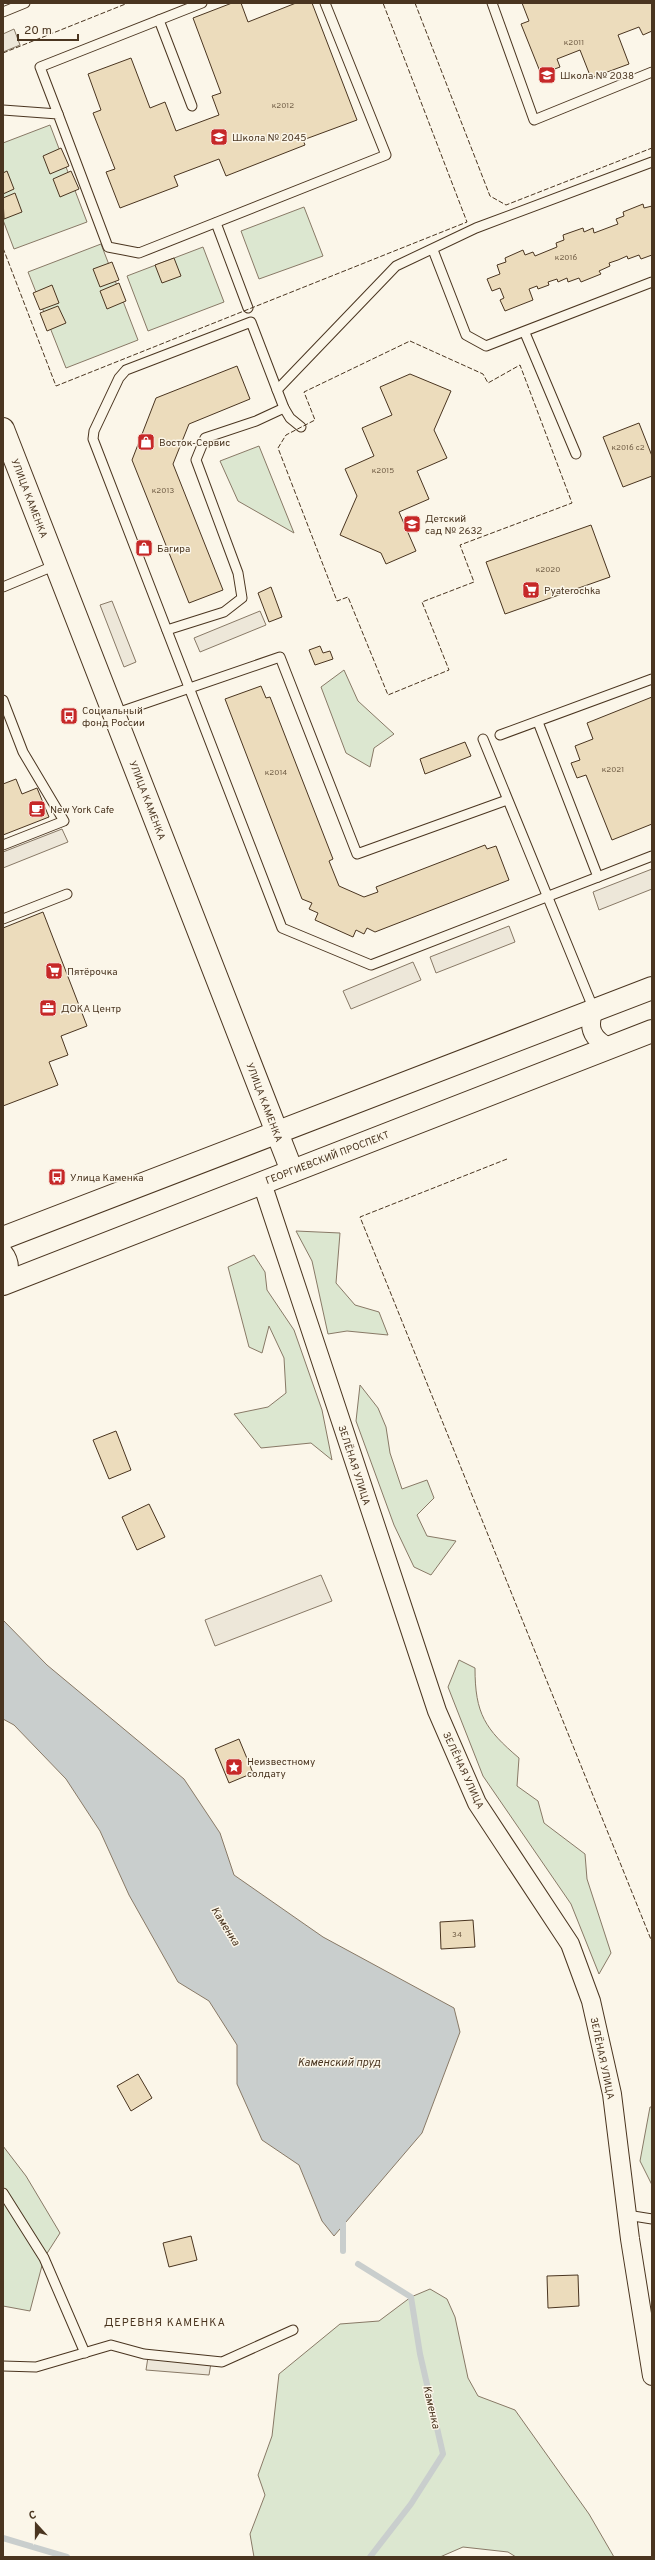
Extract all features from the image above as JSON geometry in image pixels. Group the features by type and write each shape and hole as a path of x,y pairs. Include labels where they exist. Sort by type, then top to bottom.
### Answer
{"main road":[{"name":"УЛИЦА КАМЕНКА","path":"3,429 292,1171"},
{"path":"3,1238 652,988"},
{"name":"ГЕОРГИЕВСКИЙ ПРОСПЕКТ","path":"3,1284 652,1031"}],"street":[{"path":"594,1010 590,1025 592,1033 596,1040 610,1048"},
{"name":"ЗЕЛЁНАЯ УЛИЦА","path":"262,1183 437,1711 477,1803 570,1944 591,2001 612,2094 627,2215 652,2376"},
{"path":"3,1252 8,1260 9,1268 8,1277 3,1284"}],"lane":[{"path":"3,12 25,3"},
{"path":"202,3 40,67 108,247 139,253 386,155 325,3"},
{"path":"492,3 534,120 652,72"},
{"path":"159,20 192,106"},
{"path":"3,110 58,114"},
{"path":"277,390 396,266 433,250 476,228 652,162"},
{"path":"216,223 248,308"},
{"path":"433,250 466,335 486,346 525,333 652,282"},
{"path":"301,427 290,418 284,408 251,322 126,370 119,378 94,431 95,446 282,928 371,965 652,856"},
{"path":"525,333 576,454"},
{"path":"167,630 224,612 242,598 238,572 196,460 205,438 256,421 284,408"},
{"path":"3,588 56,565"},
{"path":"114,714 280,657 357,854 507,800"},
{"path":"500,735 652,679"},
{"path":"3,700 23,752 64,821 3,845"},
{"path":"538,722 598,877"},
{"path":"483,739 594,1010"},
{"path":"3,919 67,894"},
{"path":"3,2194 44,2258 85,2353"},
{"path":"627,2215 652,2219"},
{"path":"3,2366 36,2367 111,2346 144,2354 222,2362 293,2330"}],"green space":[{"path":"50,125 87,222 14,249 3,220 3,143"},
{"path":"304,207 323,256 259,279 241,231"},
{"path":"101,244 138,340 66,368 28,272"},
{"path":"203,247 224,302 148,331 127,276"},
{"path":"259,446 294,533 238,501 220,461"},
{"path":"344,670 358,701 394,734 374,748 370,767 346,753 321,687"},
{"path":"296,1231 340,1233 336,1283 355,1305 379,1312 388,1335 347,1331 328,1334 312,1261"},
{"path":"254,1255 265,1272 267,1290 294,1330 322,1410 332,1460 311,1443 261,1448 234,1414 268,1407 286,1393 284,1358 269,1326 262,1353 249,1347 228,1267"},
{"path":"360,1385 378,1408 386,1427 390,1453 402,1489 427,1480 434,1498 417,1515 427,1536 456,1541 431,1575 414,1567 394,1525 356,1421"},
{"path":"459,1660 475,1668 477,1697 484,1719 490,1729 507,1748 519,1758 517,1786 538,1801 544,1823 585,1854 587,1879 611,1953 599,1974 571,1904 483,1776 448,1687"},
{"path":"650,2107 652,2107 652,2185 640,2161"},
{"path":"3,2146 26,2176 60,2233 44,2258 30,2311 3,2306"},
{"path":"430,2289 447,2299 455,2317 468,2378 478,2396 515,2410 589,2514 614,2557 516,2557 508,2552 463,2547 440,2557 254,2557 250,2534 265,2495 258,2475 272,2436 279,2374 340,2324 379,2321 411,2297"}],"shaded area":[{"path":"14,29 20,45 3,52 3,34"},
{"path":"112,601 136,662 124,667 100,605"},
{"path":"260,611 266,625 200,652 194,638"},
{"path":"62,829 68,842 3,868 3,852"},
{"path":"652,869 652,889 599,910 593,892"},
{"path":"509,926 515,942 436,973 430,957"},
{"path":"413,962 421,980 351,1009 343,991"},
{"path":"321,1575 332,1601 215,1646 205,1620"},
{"path":"148,2357 211,2363 209,2375 146,2370"}],"water":[{"name":"Каменский пруд","path":"3,1620 47,1665 184,1779 220,1833 234,1875 323,1937 454,2008 460,2032 422,2133 334,2236 322,2221 299,2165 262,2140 237,2084 237,2045 209,2001 178,1982 129,1895 100,1831 66,1779 14,1725 3,1719"}],"building":[{"path":"232,3 241,3 248,22 296,3 312,3 357,120 303,140 305,145 226,176 219,159 174,176 178,186 120,208 106,172 115,169 93,113 101,110 88,74 131,58 150,108 165,102 176,131 219,115 212,96 221,93 193,18"},
{"path":"522,3 652,3 652,31 643,35 639,27 618,35 629,64 591,78 580,50 557,59 560,67 541,74 521,24 529,21"},
{"path":"61,148 69,166 50,174 43,156"},
{"path":"7,171 14,189 3,194 3,173"},
{"path":"71,171 79,189 60,197 53,179"},
{"path":"15,193 22,212 4,219 3,198"},
{"path":"643,204 644,208 652,206 652,255 641,259 639,255 628,259 627,256 609,263 610,266 599,271 601,274 581,282 579,278 568,282 567,278 558,282 557,279 548,282 549,285 538,289 537,286 529,289 533,300 505,311 500,300 504,298 500,288 492,291 487,279 500,274 497,265 506,262 505,258 523,250 525,255 533,252 535,256 557,247 556,243 564,240 563,235 583,228 584,232 593,228 594,233 618,224 616,219 624,216 623,212"},
{"path":"174,258 181,276 162,283 155,265"},
{"path":"112,262 119,280 100,287 93,269"},
{"path":"119,283 126,301 107,309 100,291"},
{"path":"52,285 59,303 40,310 33,293"},
{"path":"58,306 66,323 47,331 40,313"},
{"path":"237,366 250,399 189,424 173,464 223,590 189,603 132,460 156,398"},
{"path":"410,374 451,391 434,430 447,458 417,471 429,499 399,512 416,551 386,564 381,553 340,535 357,496 345,469 374,456 362,428 392,415 380,387"},
{"path":"639,423 652,456 652,476 623,487 603,437"},
{"path":"591,525 610,577 505,614 486,562"},
{"path":"271,587 282,617 269,622 258,593"},
{"path":"320,646 323,653 330,651 333,659 315,665 309,650"},
{"path":"261,686 266,698 270,697 333,859 329,861 339,886 364,897 378,892 376,887 485,845 487,849 496,846 509,880 375,932 367,928 364,934 356,930 353,937 315,920 318,913 309,909 312,903 302,899 225,699"},
{"path":"652,697 652,824 612,840 586,775 577,778 571,763 580,760 575,746 593,739 587,723"},
{"path":"465,742 471,756 425,774 420,759"},
{"path":"16,779 22,794 37,788 49,817 3,835 3,784"},
{"path":"43,912 87,1026 61,1036 68,1055 49,1062 58,1085 3,1106 3,928"},
{"path":"116,1431 131,1470 109,1479 93,1440"},
{"path":"149,1504 165,1537 137,1550 122,1517"},
{"path":"239,1739 253,1773 229,1783 215,1749"},
{"path":"473,1920 475,1947 441,1949 440,1922"},
{"path":"138,2074 152,2098 131,2111 117,2086"},
{"path":"191,2236 197,2260 169,2267 163,2243"},
{"path":"578,2275 579,2306 548,2308 547,2276"}],"waterway":[{"name":"Каменка","path":"343,2218 343,2251"},
{"name":"Каменка","path":"358,2264 411,2297 420,2354 443,2454 411,2504 370,2557"},
{"path":"3,2538 67,2557"}],"fence":[{"path":"3,53 128,3"},
{"path":"3,248 56,386 467,222 383,3"},
{"path":"415,3 490,196 506,205 652,148"},
{"path":"410,341 483,374 488,383 520,365 572,503 460,545 474,582 422,602 449,670 388,695 348,597 337,601 278,448 286,435 315,420 304,392 410,341"},
{"path":"507,1159 360,1217 652,1942"}],"place":[{"name":"Школа № 2038","path":"547,75"},
{"name":"Школа № 2045","path":"219,137"},
{"name":"Восток-Сервис","path":"146,442"},
{"name":"Детский сад № 2632","path":"412,524"},
{"name":"Багира","path":"144,548"},
{"name":"Pyaterochka","path":"531,590"},
{"name":"Социальный фонд России","path":"69,716"},
{"name":"New York Cafe","path":"37,809"},
{"name":"Пятёрочка","path":"54,971"},
{"name":"ДОКА Центр","path":"48,1008"},
{"name":"Улица Каменка","path":"57,1177"},
{"name":"Неизвестному солдату","path":"234,1767"}],"district":[{"name":"ДЕРЕВНЯ КАМЕНКА","path":"165,2322"}]}
